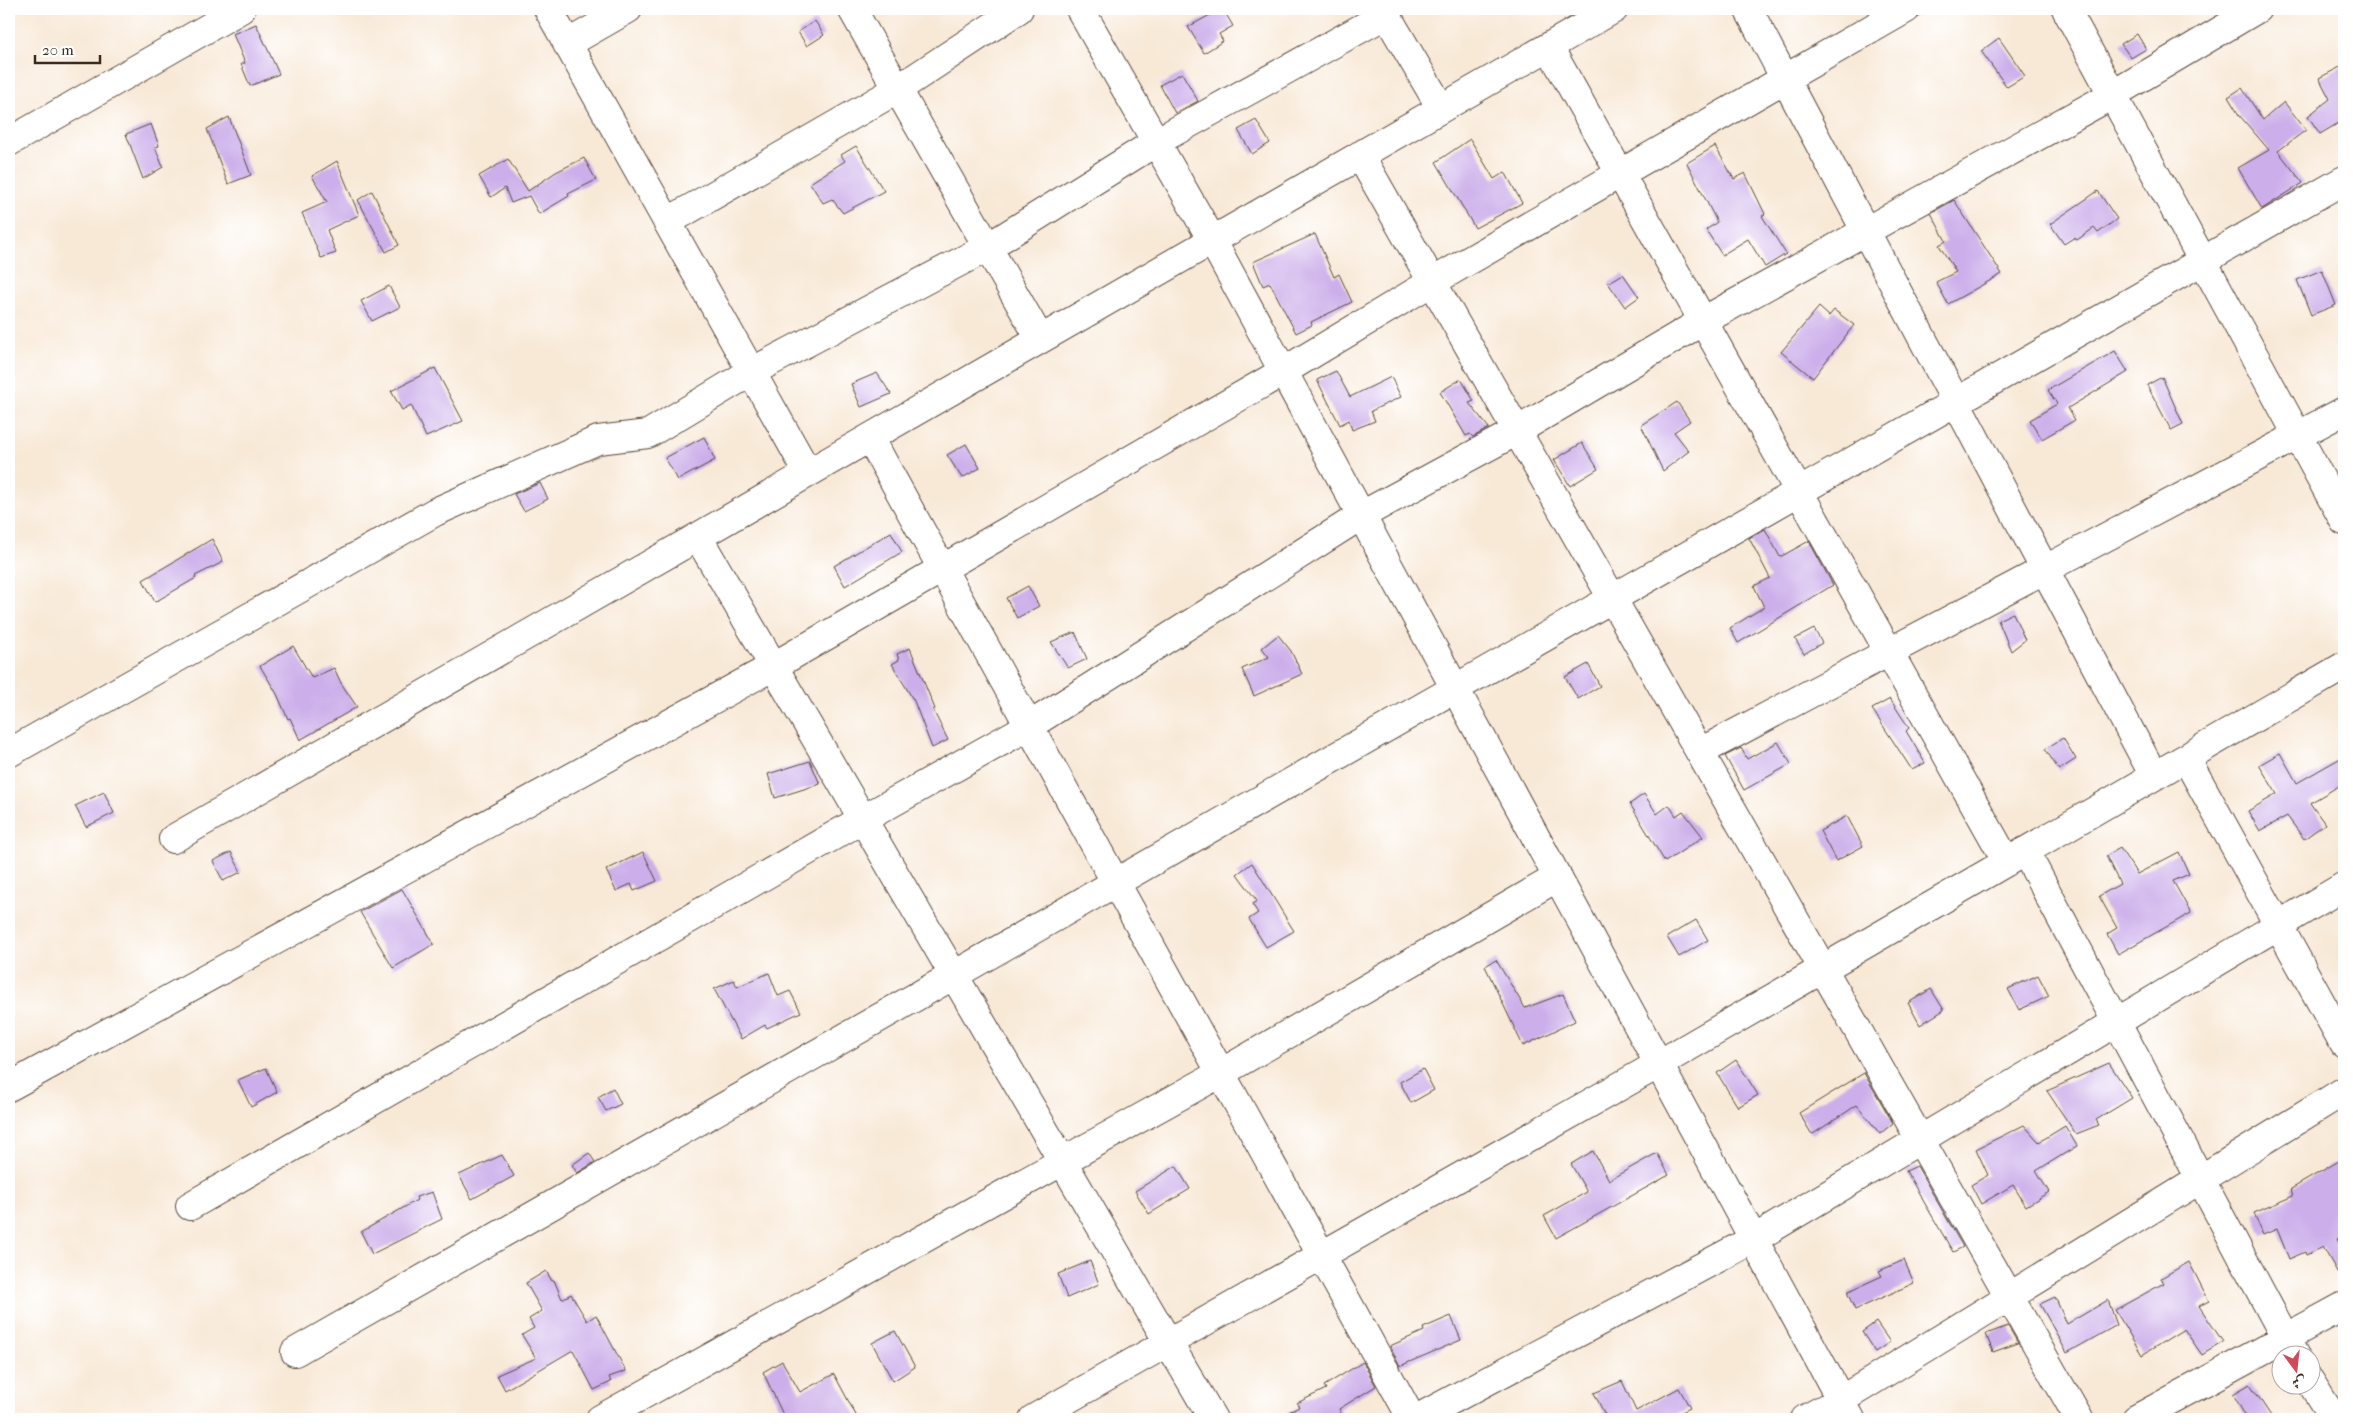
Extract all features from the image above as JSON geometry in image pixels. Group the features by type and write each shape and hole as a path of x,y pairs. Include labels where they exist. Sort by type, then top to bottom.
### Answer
{"street":[{"path":"9,142 241,9"},
{"path":"548,9 808,473"},
{"path":"568,44 628,9"},
{"path":"852,9 1040,339"},
{"path":"667,222 898,89 1019,9"},
{"path":"1080,9 1212,240 1284,371 1846,1410"},
{"path":"1748,9 2154,776"},
{"path":"9,1087 774,666 1284,371 1432,282 1906,9"},
{"path":"2066,9 2344,520"},
{"path":"190,1206 862,819 1029,726 1362,515 1517,431 1703,321 2112,94 2257,9"},
{"path":"173,839 1549,47 1606,11"},
{"path":"9,753 435,512 598,440 648,434 751,372 988,247 1156,142 1385,12 1441,108"},
{"path":"1549,47 1889,652 2116,1023 2289,1346"},
{"path":"1360,155 2079,1419"},
{"path":"295,1352 2344,180"},
{"path":"1700,752 2344,411"},
{"path":"870,438 1412,1419"},
{"path":"698,537 1213,1419"},
{"path":"1033,1419 1659,1064 2344,666"},
{"path":"2186,758 2344,1044"},
{"path":"600,1419 1063,1163 1558,878"},
{"path":"1416,1419 1754,1240 2344,886"},
{"path":"1805,1419 1846,1410 2009,1297 2344,1091"},
{"path":"2291,1346 2344,1306"},
{"path":"2136,1419 2270,1356"},
{"path":"2319,1396 2334,1419"}],"building":[{"path":"1223,9 1233,26 1219,34 1223,41 1204,53 1188,27"},
{"path":"815,21 824,35 807,46 798,32"},
{"path":"256,24 279,74 250,86 241,64 245,63 233,34"},
{"path":"2137,34 2146,49 2131,58 2121,44"},
{"path":"1999,38 2025,76 2007,87 1981,51"},
{"path":"2344,65 2344,125 2342,121 2320,134 2308,116 2330,99 2319,78"},
{"path":"1182,73 1198,101 1175,113 1160,85"},
{"path":"2242,88 2263,120 2284,102 2306,130 2278,151 2303,183 2262,209 2238,168 2269,150 2239,115 2228,97"},
{"path":"229,117 251,175 228,184 207,129"},
{"path":"1256,120 1270,143 1252,154 1238,130"},
{"path":"151,124 159,146 155,147 163,167 143,179 126,134"},
{"path":"1470,139 1494,179 1505,172 1522,203 1475,228 1436,162"},
{"path":"856,146 884,191 843,213 832,199 823,203 810,183 845,161 841,155"},
{"path":"1715,146 1734,179 1745,173 1765,214 1762,216 1786,254 1765,267 1748,239 1722,255 1706,230 1717,222 1687,163"},
{"path":"584,158 596,180 568,194 569,196 539,214 529,196 511,203 505,188 491,197 479,176 508,159 528,191 556,172"},
{"path":"337,161 359,215 327,230 336,253 321,258 302,213 327,202 312,176"},
{"path":"372,191 399,245 386,252 358,200"},
{"path":"2098,191 2117,219 2098,233 2094,228 2077,240 2075,237 2064,244 2050,224"},
{"path":"1954,200 2002,274 1948,304 1936,282 1956,272 1939,245 1946,241 1931,213"},
{"path":"1315,234 1334,277 1339,274 1352,302 1311,322 1312,325 1296,333 1270,283 1263,286 1253,262"},
{"path":"2322,270 2336,305 2311,315 2297,280"},
{"path":"1623,274 1639,297 1625,307 1608,283"},
{"path":"389,286 400,307 372,321 361,301"},
{"path":"1819,307 1829,316 1834,310 1854,325 1813,378 1781,352"},
{"path":"2115,351 2128,372 2068,408 2075,420 2042,439 2030,420 2057,404 2048,390"},
{"path":"435,368 463,421 426,437 411,405 402,410 391,391"},
{"path":"1336,371 1350,397 1391,377 1401,397 1371,411 1375,421 1352,430 1349,420 1340,425 1317,380"},
{"path":"877,373 891,394 861,407 851,384"},
{"path":"2162,377 2183,424 2171,430 2147,385"},
{"path":"1461,379 1474,401 1469,403 1489,428 1473,437 1470,434 1466,436 1440,392"},
{"path":"1677,402 1690,421 1674,432 1689,451 1663,471 1641,425"},
{"path":"704,437 715,460 678,480 665,458"},
{"path":"1582,443 1598,469 1570,486 1554,460"},
{"path":"966,444 980,468 962,478 947,455"},
{"path":"540,483 548,499 524,511 514,494"},
{"path":"1765,529 1780,557 1809,541 1833,585 1738,643 1730,628 1764,607 1754,586 1770,578 1749,538"},
{"path":"891,532 902,552 845,586 834,566"},
{"path":"212,539 223,562 195,576 196,578 155,602 143,580"},
{"path":"1028,586 1039,606 1017,618 1006,598"},
{"path":"2013,613 2025,640 2011,651 1998,620"},
{"path":"1814,629 1822,643 1804,654 1795,639"},
{"path":"1075,632 1087,659 1068,668 1051,642"},
{"path":"1278,635 1291,651 1302,674 1254,696 1242,669 1269,657 1262,648"},
{"path":"293,646 312,678 334,668 341,683 357,707 300,740 290,718 288,719 277,694 260,666"},
{"path":"910,648 935,709 933,710 948,740 932,748 914,701 892,664 899,660 897,654"},
{"path":"1588,664 1600,686 1578,699 1565,677"},
{"path":"1890,699 1909,728 1906,731 1925,763 1912,770 1872,709"},
{"path":"2063,738 2076,759 2059,770 2045,749"},
{"path":"1778,742 1791,764 1744,790 1725,756 1741,748 1747,759"},
{"path":"2280,753 2297,783 2344,756 2344,783 2310,803 2325,824 2304,839 2287,816 2260,831 2248,811 2277,794 2259,765"},
{"path":"810,761 820,784 775,798 768,774"},
{"path":"104,792 114,813 86,827 75,806"},
{"path":"1644,794 1657,814 1669,805 1676,816 1683,811 1703,837 1665,862 1630,804"},
{"path":"1847,816 1863,846 1836,861 1820,831"},
{"path":"2120,848 2137,874 2179,852 2189,874 2173,881 2191,913 2118,954 2107,934 2117,928 2099,896 2120,884 2106,856"},
{"path":"231,852 241,872 223,881 213,861"},
{"path":"643,852 657,881 634,891 631,884 616,891 606,870"},
{"path":"1252,863 1294,931 1266,947 1249,919 1258,913 1252,904 1257,901 1237,874"},
{"path":"402,889 434,944 393,968 360,912"},
{"path":"1696,920 1708,940 1679,957 1667,937"},
{"path":"1496,960 1525,1008 1563,994 1575,1021 1523,1046 1485,966"},
{"path":"769,973 778,996 790,991 801,1012 767,1028 765,1025 741,1039 714,989 734,980 737,987"},
{"path":"2038,975 2049,996 2019,1010 2008,989"},
{"path":"1931,989 1944,1010 1920,1025 1908,1003"},
{"path":"1736,1060 1758,1095 1738,1107 1717,1073"},
{"path":"2109,1063 2132,1098 2096,1120 2099,1125 2076,1134 2047,1091"},
{"path":"266,1068 277,1092 251,1107 238,1080"},
{"path":"1423,1069 1434,1090 1411,1103 1400,1082"},
{"path":"1864,1073 1893,1123 1880,1134 1857,1105 1813,1134 1811,1133 1799,1113"},
{"path":"613,1088 621,1104 606,1111 598,1097"},
{"path":"2024,1125 2039,1142 2065,1126 2077,1146 2036,1171 2049,1192 2026,1206 2013,1185 1981,1204 1971,1185 1988,1175 1976,1149"},
{"path":"1593,1151 1609,1180 1657,1153 1669,1175 1556,1238 1544,1216 1587,1192 1571,1164"},
{"path":"589,1153 595,1162 577,1173 572,1165"},
{"path":"502,1155 514,1176 472,1199 459,1175"},
{"path":"2344,1158 2344,1236 2337,1239 2344,1252 2344,1284 2323,1247 2306,1255 2305,1252 2289,1259 2277,1229 2263,1235 2254,1213 2293,1196 2291,1189"},
{"path":"1176,1166 1190,1189 1149,1214 1135,1191"},
{"path":"1917,1166 1963,1247 1953,1252 1906,1171"},
{"path":"432,1192 442,1219 372,1254 361,1232 417,1200 416,1197"},
{"path":"1904,1260 1914,1283 1855,1310 1847,1292 1882,1276 1879,1271"},
{"path":"1090,1261 1099,1284 1067,1298 1058,1274"},
{"path":"2189,1262 2209,1301 2199,1306 2223,1342 2202,1355 2184,1329 2142,1355 2115,1310 2164,1283 2161,1278"},
{"path":"546,1271 552,1281 554,1280 562,1299 571,1294 587,1321 596,1315 626,1371 609,1377 611,1382 594,1390 573,1350 505,1390 497,1375 536,1358 522,1335 534,1328 529,1319 542,1311 526,1283"},
{"path":"2055,1297 2067,1324 2108,1300 2117,1325 2067,1353 2040,1304"},
{"path":"1451,1316 1461,1340 1400,1366 1390,1346 1424,1331 1423,1328"},
{"path":"1876,1322 1890,1342 1875,1352 1862,1332"},
{"path":"2008,1326 2018,1343 1993,1352 1986,1334"},
{"path":"895,1331 915,1367 893,1381 872,1343"},
{"path":"782,1361 800,1392 834,1374 858,1419 785,1419 763,1372"},
{"path":"1363,1362 1376,1386 1339,1409 1341,1413 1330,1419 1274,1419 1299,1407 1297,1403 1326,1389 1324,1386"},
{"path":"1622,1381 1636,1411 1679,1388 1690,1408 1668,1419 1607,1419 1594,1393"},
{"path":"2250,1384 2273,1419 2247,1419 2233,1394"}]}
